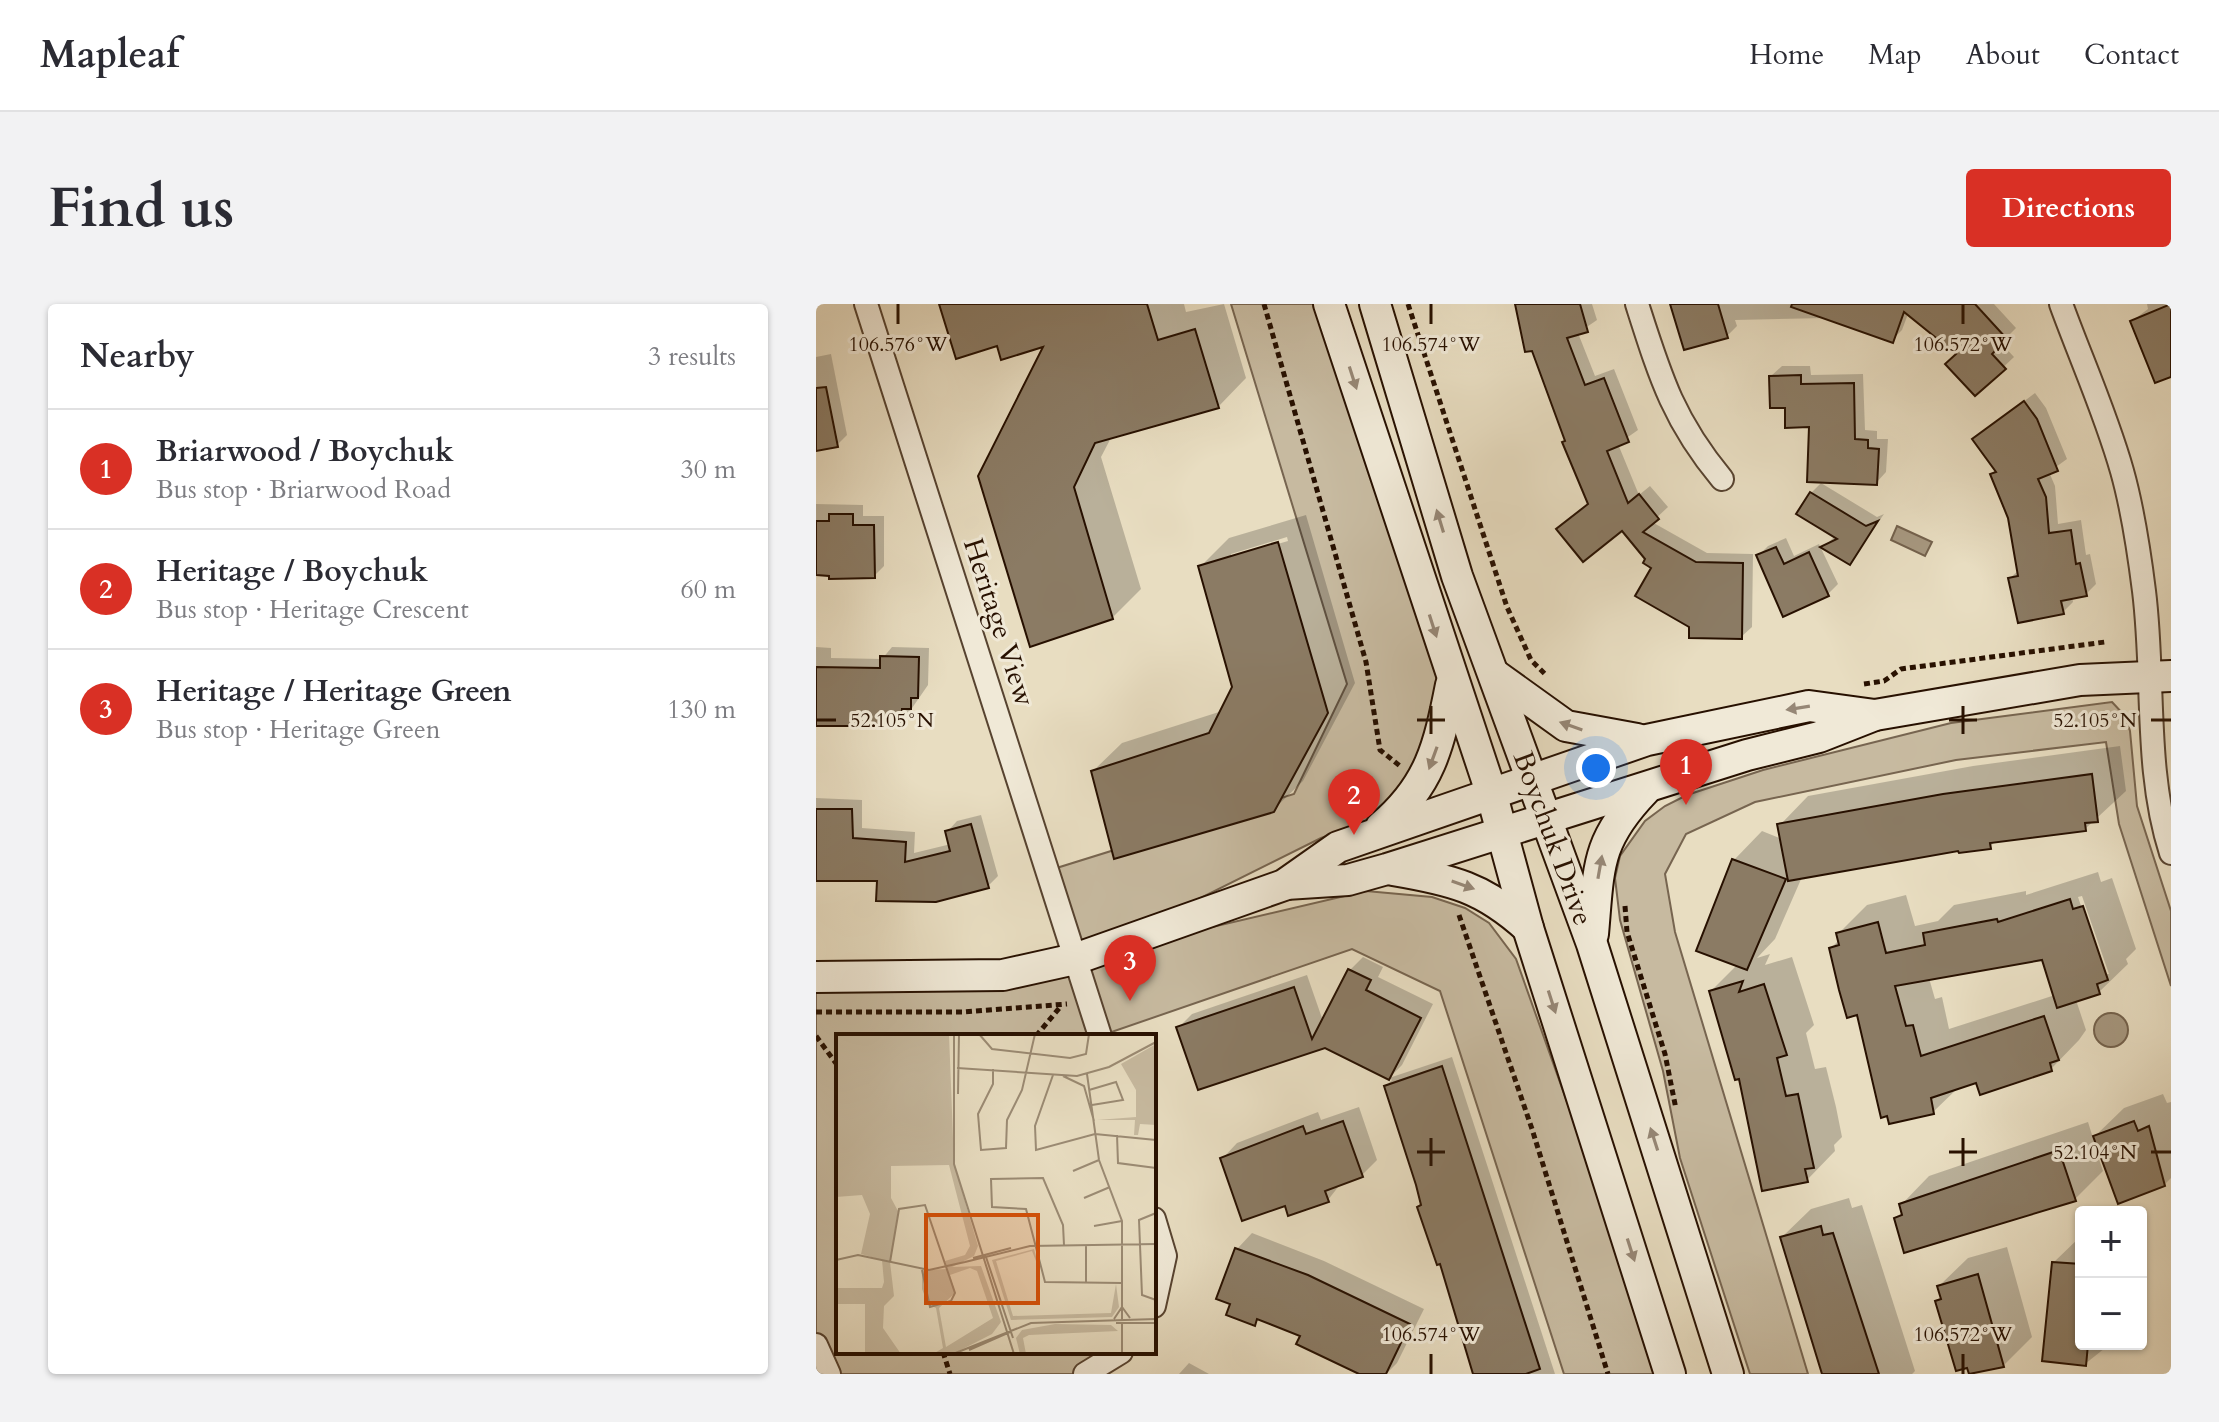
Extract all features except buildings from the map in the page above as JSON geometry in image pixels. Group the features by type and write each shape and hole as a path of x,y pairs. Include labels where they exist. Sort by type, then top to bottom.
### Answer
{"main road":[{"name":"Boychuk Drive","path":"1329,304 1452,683 1491,792 1528,928 1670,1374"},
{"name":"Boychuk Drive","path":"1375,304 1457,576 1592,944 1728,1374"},
{"path":"1493,674 1566,726 1608,737 1647,740"},
{"path":"816,977 1003,975 1075,959 1284,885 1348,880 1387,869 1747,755 1819,737 1875,715 2080,680 2161,676"},
{"path":"1371,835 1402,810 1426,775 1441,736 1452,683"},
{"path":"1284,885 1338,847 1647,740 1809,706 1875,715"},
{"path":"1592,944 1604,845 1618,818 1646,789"},
{"path":"1387,869 1473,888 1499,901 1528,928"}],"street":[{"name":"Heritage View","path":"866,304 1099,1034"},
{"path":"1637,304 1659,373 1682,427 1722,479"},
{"path":"2061,304 2122,470 2161,676 2155,774 2163,830 2171,853"},
{"path":"1156,1226 1165,1256 1156,1297"},
{"path":"816,1345 829,1374"},
{"path":"1085,1374 1118,1354"}],"path":[{"path":"1264,304 1366,662 1380,750 1410,774 1426,775"},
{"path":"1408,304 1507,607 1531,660"},
{"path":"1455,902 1532,1129 1608,1374"},
{"path":"1625,902 1627,932 1665,1054 1677,1114"},
{"path":"816,1012 963,1012 1061,1005 1038,1034"},
{"path":"816,1036 836,1063"},
{"path":"946,1354 950,1374"}],"shaded area":[{"path":"1231,304 1329,304 1452,683 1402,810 1321,838 1080,958 1366,891 1432,897 1465,908 1489,923 1516,959 1664,1374 1564,1374 1440,991 1352,949 1106,1034 836,1034 836,1354 1118,1354 1085,1374 829,1374 816,1345 816,979 1075,959 1047,871 1294,794 1347,684"},
{"path":"1897,526 1932,542 1925,556 1891,540"},
{"path":"2112,702 2125,716 2130,731 2137,806 2171,911 2171,986 2119,824 2106,742 1956,760 1755,802 1686,834 1665,874 1675,932 1808,1374 1750,1374 1680,1158 1663,1071 1620,920 1615,878 1620,856 1645,821 1665,806 1687,795 1763,770 1951,723"},
{"path":"2111,1013 2123,1018 2128,1030 2123,1042 2111,1047 2099,1042 2094,1030 2099,1018"}],"place":[{"name":"Briarwood / Boychuk","path":"1686,805"},
{"name":"Heritage / Boychuk","path":"1354,835"},
{"name":"Heritage / Heritage Green","path":"1130,1001"}]}
